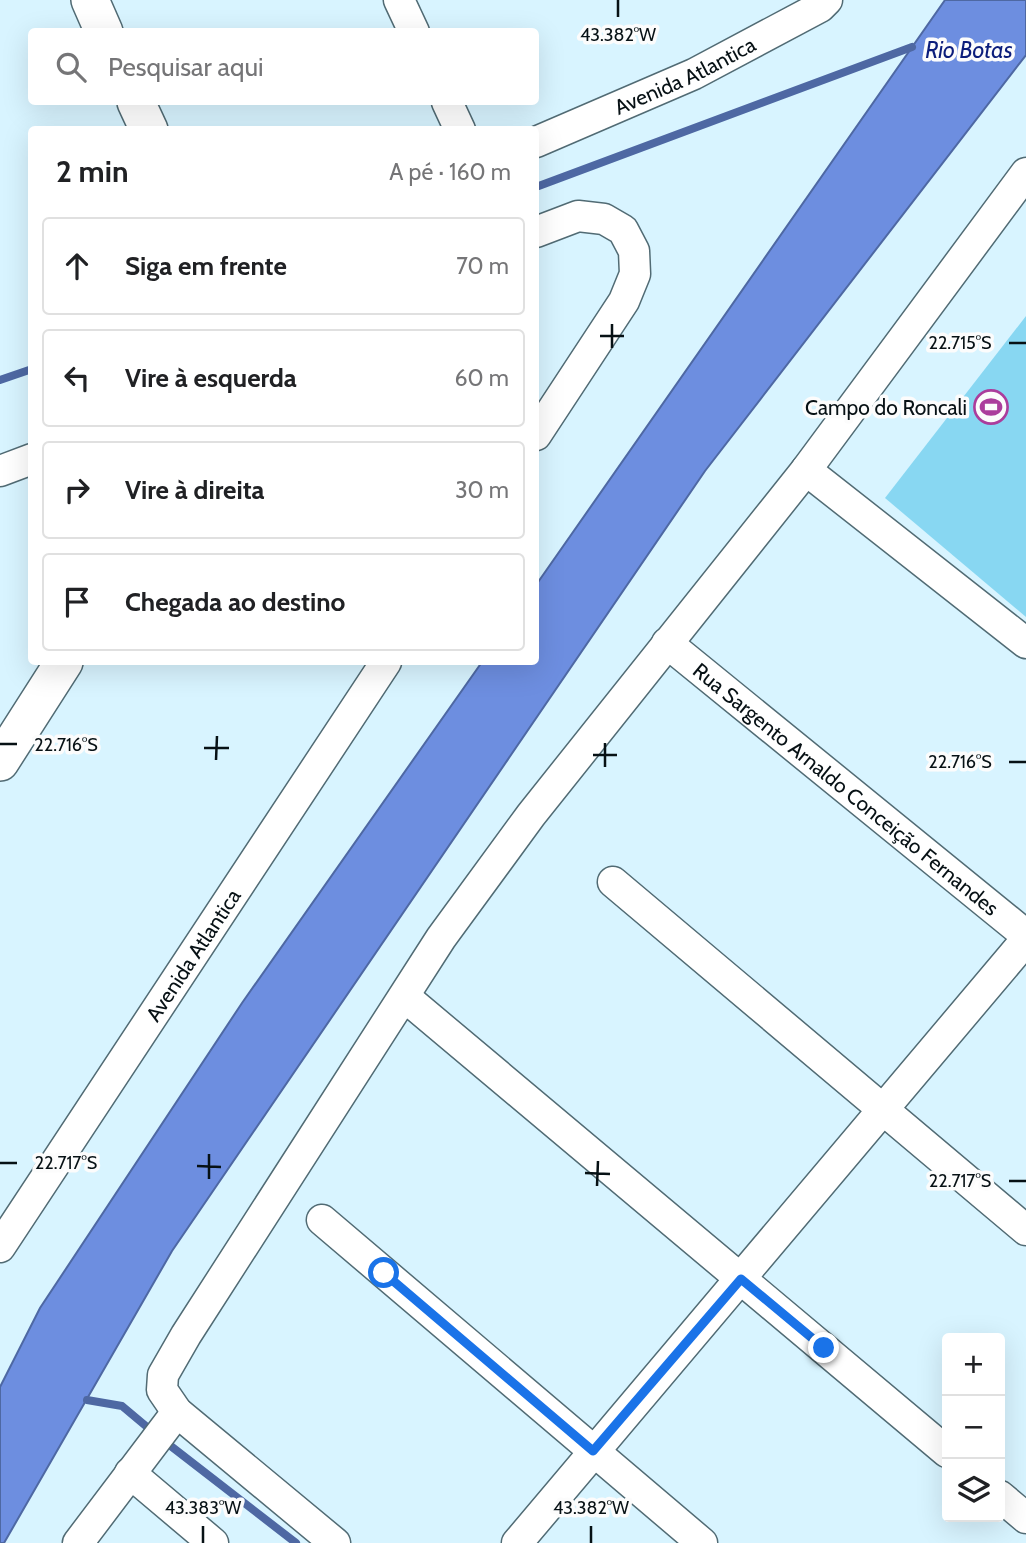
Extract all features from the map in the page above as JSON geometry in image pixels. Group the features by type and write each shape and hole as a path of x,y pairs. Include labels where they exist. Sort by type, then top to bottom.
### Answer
{"street":[{"path":"90,0 102,28"},
{"path":"399,0 412,28"},
{"name":"Avenida Atlantica","path":"539,141 694,74 821,2"},
{"path":"137,105 147,126"},
{"path":"448,105 458,126"},
{"path":"335,1543 170,1419 162,1390 163,1375 441,938 531,815 806,470 1026,173"},
{"path":"539,231 578,216 604,219 623,230 634,251 635,274 624,301 539,430"},
{"path":"0,471 28,460"},
{"path":"806,470 1026,643"},
{"name":"Rua Sargento Arnaldo Conceição Fernandes","path":"667,643 1026,934"},
{"path":"0,762 62,665"},
{"name":"Avenida Atlantica","path":"0,1247 384,665"},
{"path":"613,882 1026,1230"},
{"path":"517,1543 1026,940"},
{"path":"405,997 942,1448"},
{"path":"322,1220 702,1543"},
{"path":"78,1543 170,1419"},
{"path":"135,1465 214,1543"},
{"path":"1005,1500 1026,1518"}],"shaded area":[{"name":"Campo do Roncali","path":"1026,316 1026,617 885,498"}],"water":[{"name":"Rio Botas","path":"945,0 1026,0 1026,55 705,471 172,1251 4,1543 0,1543 0,1387 40,1308 242,1003 480,665 539,665 539,581"}],"waterway":[{"path":"539,186 912,47"},
{"path":"0,380 28,370"},
{"path":"87,1400 122,1406 153,1432"},
{"path":"163,1440 296,1543"}],"place":[{"name":"Campo do Roncali","path":"991,407"}],"route":[{"path":"384,1273 593,1451 741,1279 824,1348"}]}
